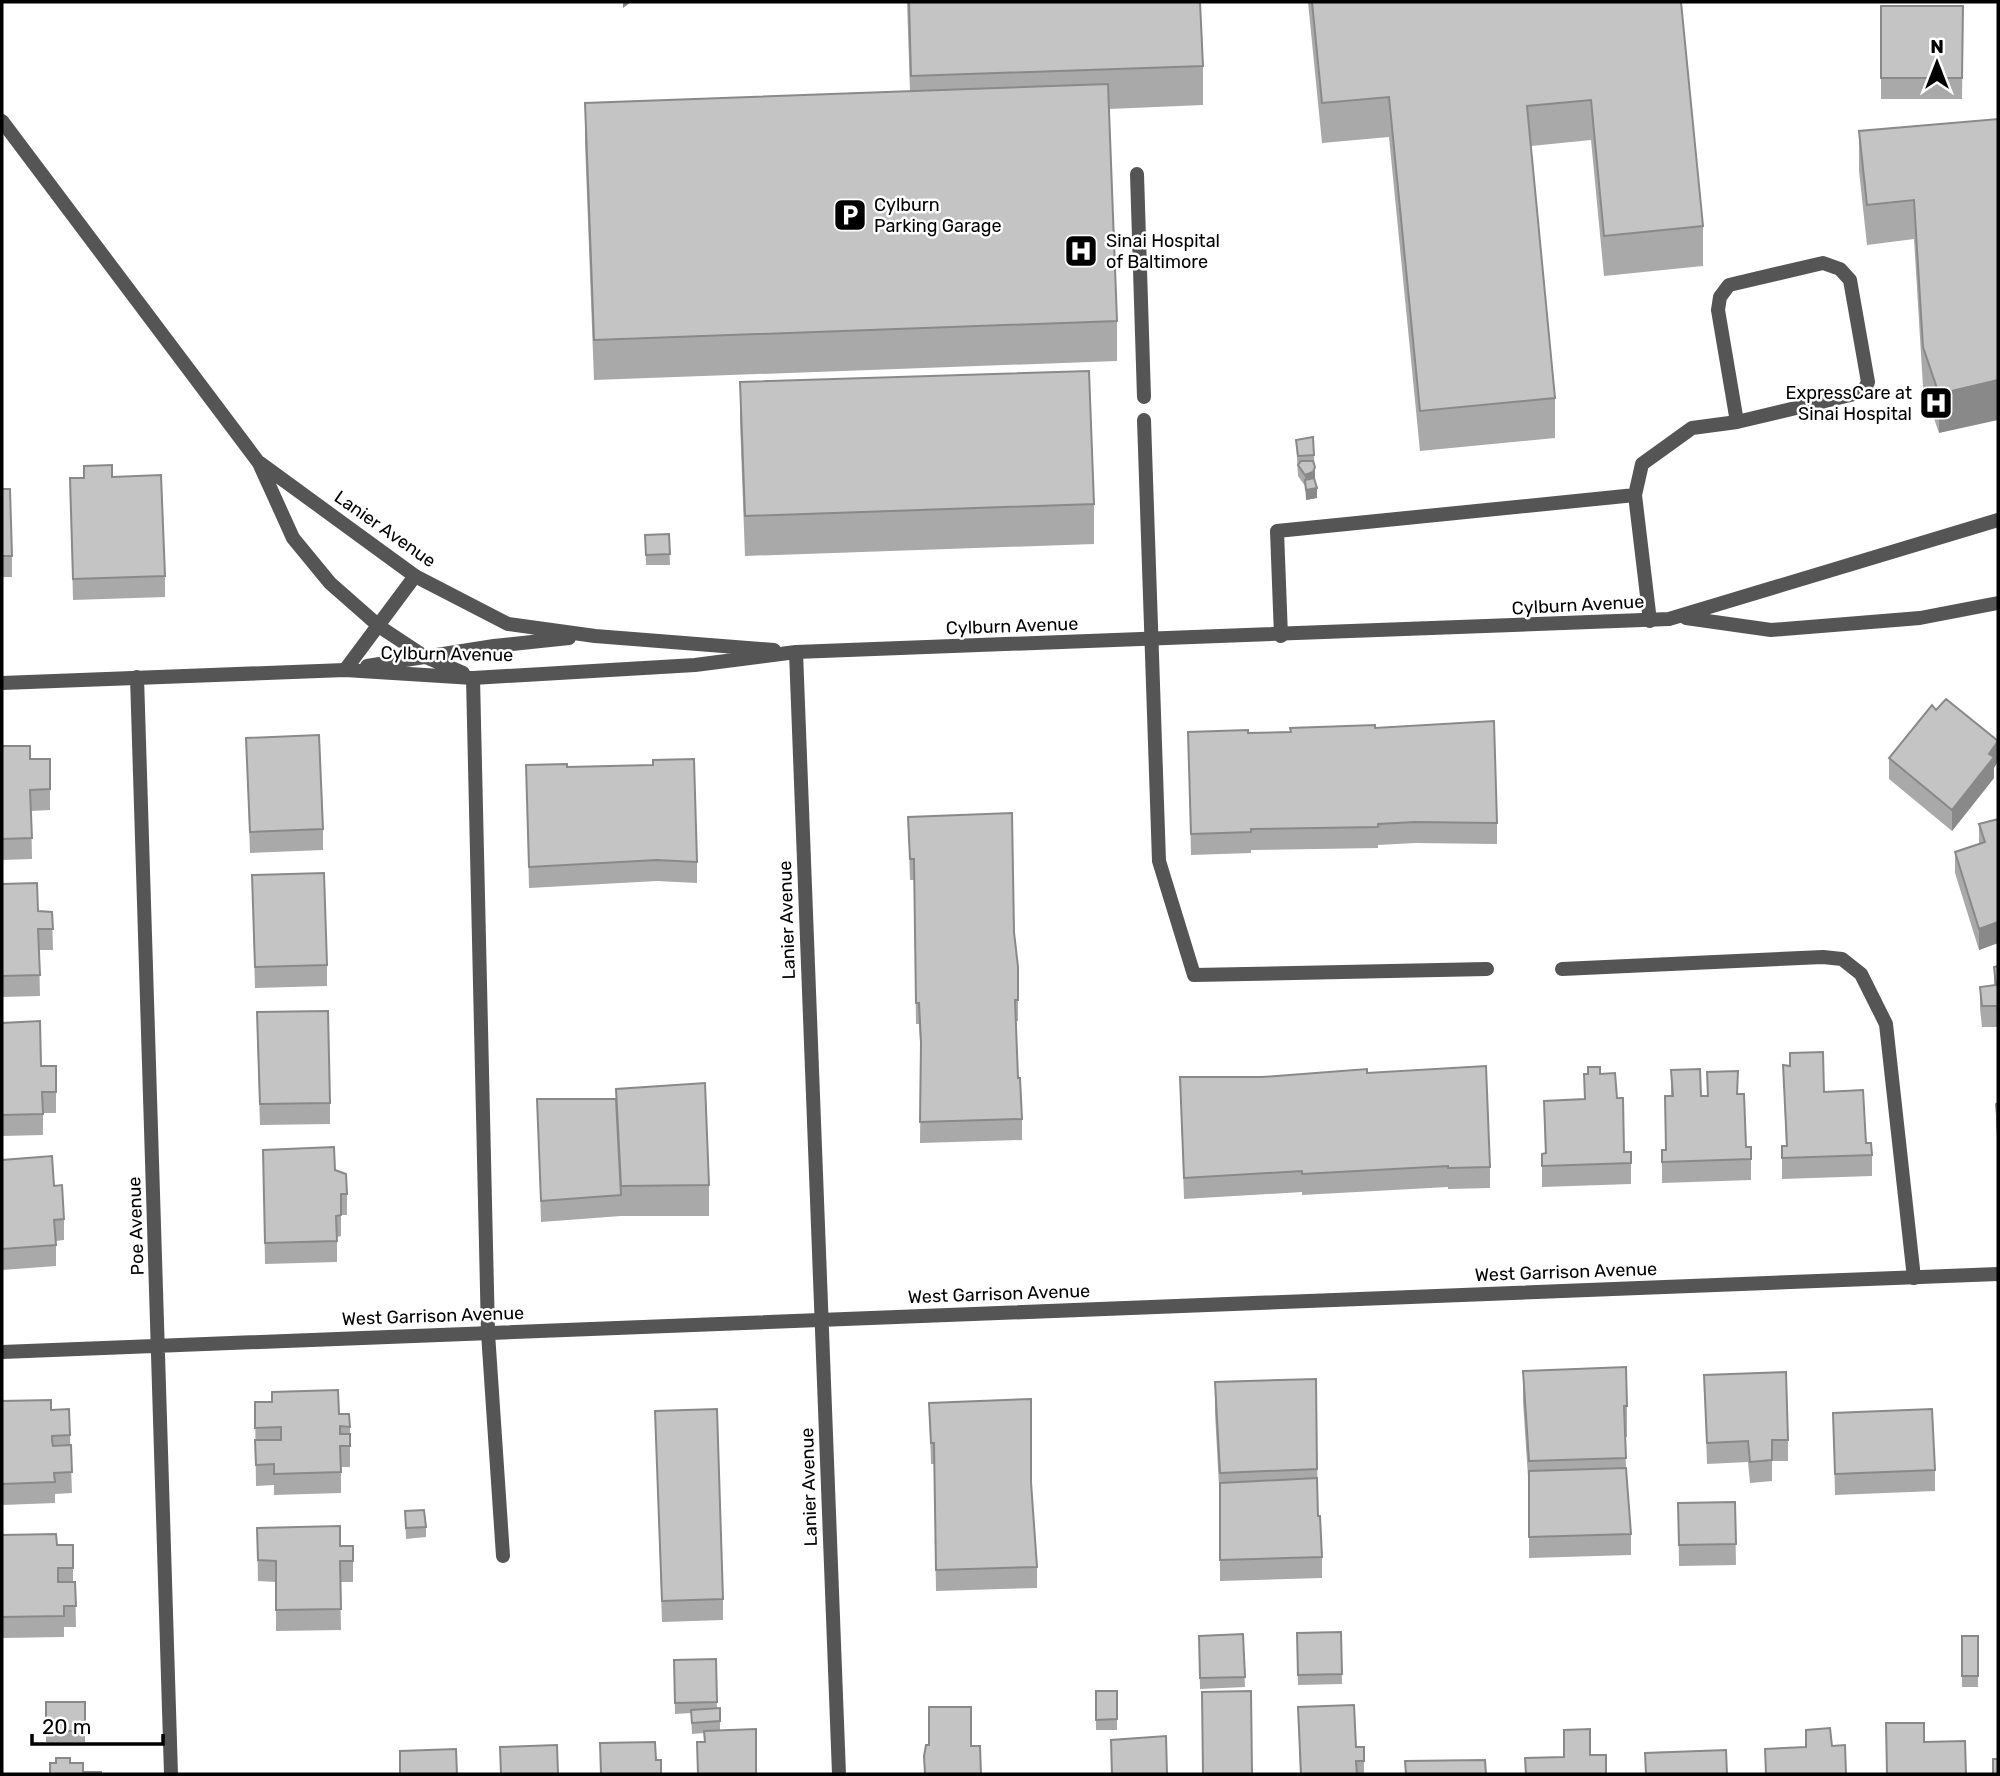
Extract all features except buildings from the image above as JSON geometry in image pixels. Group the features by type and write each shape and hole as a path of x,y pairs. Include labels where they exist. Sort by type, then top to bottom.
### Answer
{"street":[{"name":"Lanier Avenue","path":"2,121 259,463 293,538 330,583 380,627 424,656 472,678"},
{"path":"1136,174 1144,397"},
{"path":"1650,621 1635,495 1642,464 1692,428 1737,422 1863,392 1868,382 1850,280 1840,269 1823,263 1809,266 1729,285 1720,297 1718,310 1737,422"},
{"path":"1144,419 1159,861 1194,975 1488,969"},
{"name":"Lanier Avenue","path":"259,463 415,576 508,624 595,636 702,642 796,652 839,1774"},
{"path":"1281,636 1277,531 1635,495"},
{"name":"Cylburn Avenue","path":"1682,618 1762,589 1926,544 1998,520"},
{"path":"345,670 380,627 415,576"},
{"name":"Cylburn Avenue","path":"2,683 345,670 472,678 695,665 796,652 1281,636 1682,618 1771,629 1920,618 1998,603"},
{"name":"Cylburn Avenue","path":"345,670 424,656 595,636"},
{"name":"Poe Avenue","path":"137,677 160,1346 171,1774"},
{"path":"472,678 488,1333 503,1556"},
{"path":"1562,968 1823,957 1842,959 1861,974 1886,1024 1914,1278"},
{"name":"West Garrison Avenue","path":"2,1352 1998,1274"}],"place":[{"name":"Cylburn Parking Garage","path":"850,215"},
{"name":"Sinai Hospital of Baltimore","path":"1081,251"},
{"name":"ExpressCare at Sinai Hospital","path":"1936,403"}]}
